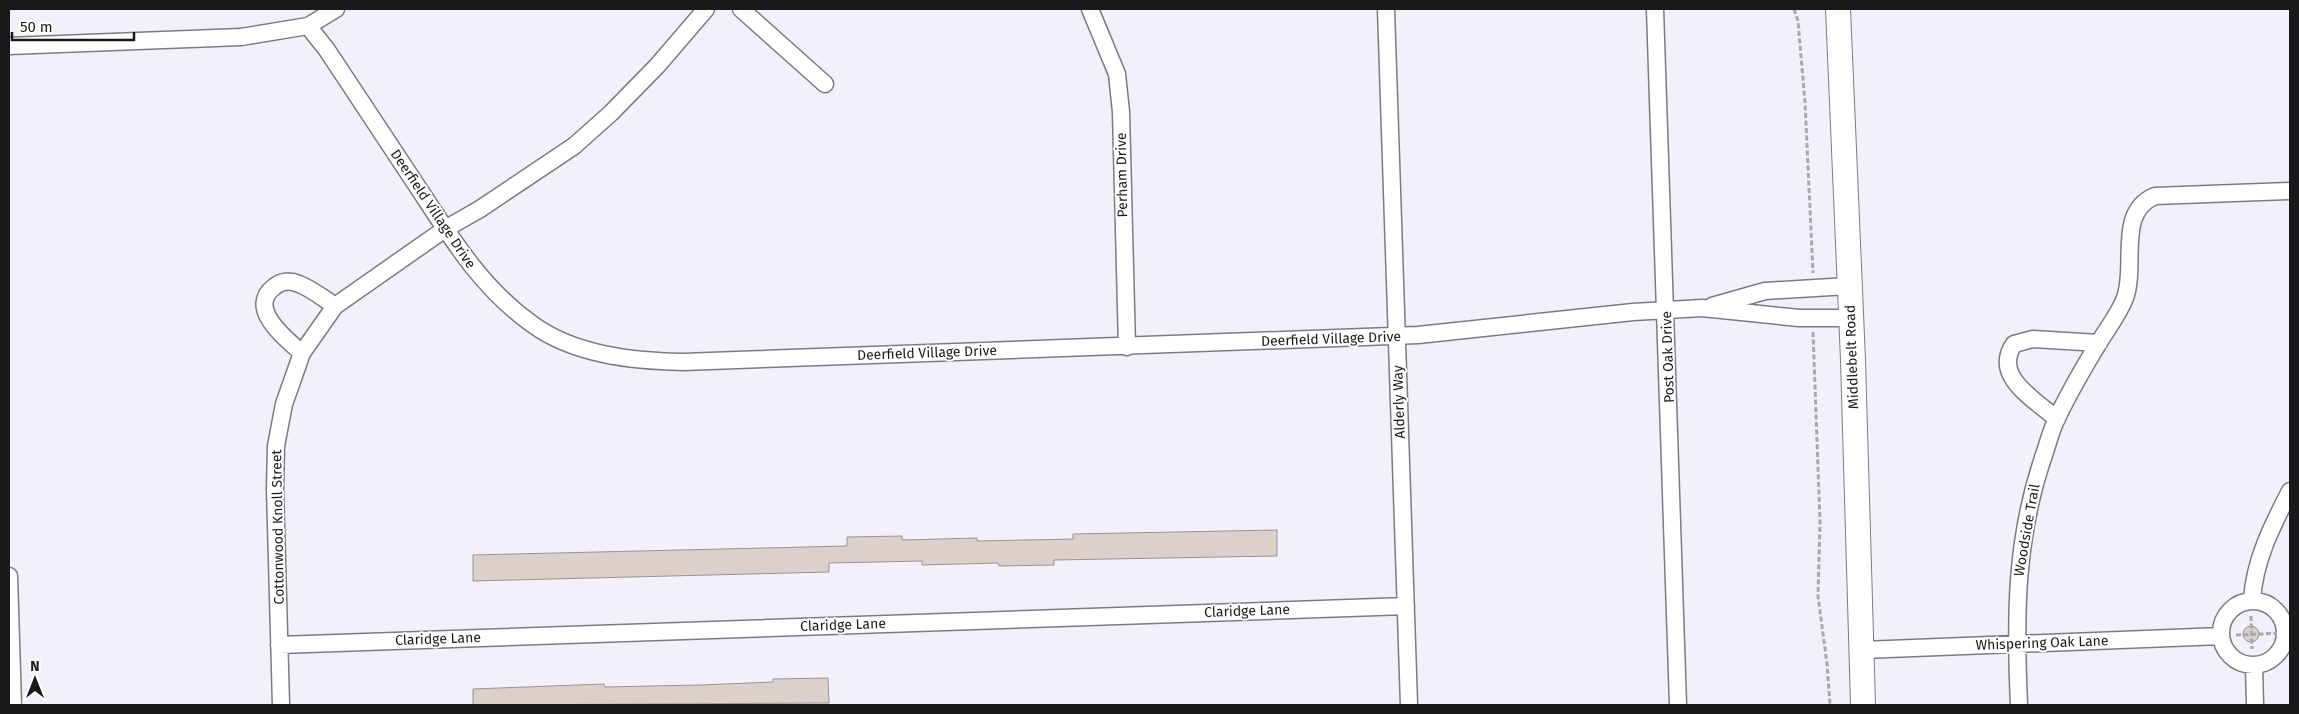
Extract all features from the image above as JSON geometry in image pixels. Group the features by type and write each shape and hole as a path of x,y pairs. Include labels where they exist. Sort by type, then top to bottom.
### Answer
{"street":[{"path":"9,46 241,37 308,26 336,9"},
{"name":"Cottonwood Knoll Street","path":"282,705 275,489 276,446 284,404 302,353 335,306 445,229 480,209 574,146 644,80 706,9"},
{"path":"741,9 825,84"},
{"name":"Perham Drive","path":"1090,9 1117,74 1121,112 1128,347"},
{"name":"Alderly Way","path":"1386,9 1409,705"},
{"name":"Post Oak Drive","path":"1655,9 1667,310 1678,705"},
{"name":"Middlebelt Road","path":"1838,9 1863,650 1863,705"},
{"name":"Deerfield Village Drive","path":"308,26 327,50 468,263 497,295 533,325 559,338 606,355 640,361 683,362 1397,336 1702,308 1815,318 1851,318"},
{"name":"Woodside Trail","path":"2019,705 2017,645 2019,558 2028,510 2037,473 2056,419 2124,298 2130,268 2133,216 2138,207 2155,196 2290,191"},
{"path":"302,353 278,333 268,316 264,304 267,294 274,286 285,281 298,283 335,306"},
{"name":"Deerfield Village Drive","path":"1702,308 1765,291 1848,286"},
{"path":"2056,419 2017,384 2007,371 2007,355 2014,344 2033,339 2099,343"},
{"path":"2252,601 2253,577 2290,491"},
{"path":"9,576 14,705"},
{"path":"2252,601 2265,602 2276,610 2283,620 2288,633 2276,656 2266,662 2254,665 2242,663 2232,657 2225,648 2221,636 2223,623 2229,612 2239,604 2252,601"},
{"name":"Claridge Lane","path":"279,645 1406,606"},
{"name":"Whispering Oak Lane","path":"1863,650 2221,636"},
{"path":"2254,665 2255,705"}],"path":[{"path":"1794,9 1798,21 1805,102 1814,288"},
{"path":"1815,318 1814,375 1820,522 1818,596 1827,664 1830,705"},
{"path":"2252,601 2251,634 2254,665"},
{"path":"2221,636 2288,633"}],"building":[{"path":"1277,530 1277,556 1054,560 1054,565 999,566 998,563 922,565 922,561 829,563 829,572 473,581 473,555 847,546 847,537 902,536 902,540 977,538 977,541 1073,539 1073,534"},
{"path":"2251,626 2257,628 2259,634 2257,640 2251,642 2245,640 2243,634 2245,628"},
{"path":"828,678 829,703 473,705 473,689 604,684 605,687 700,685 773,682 773,679"}]}
